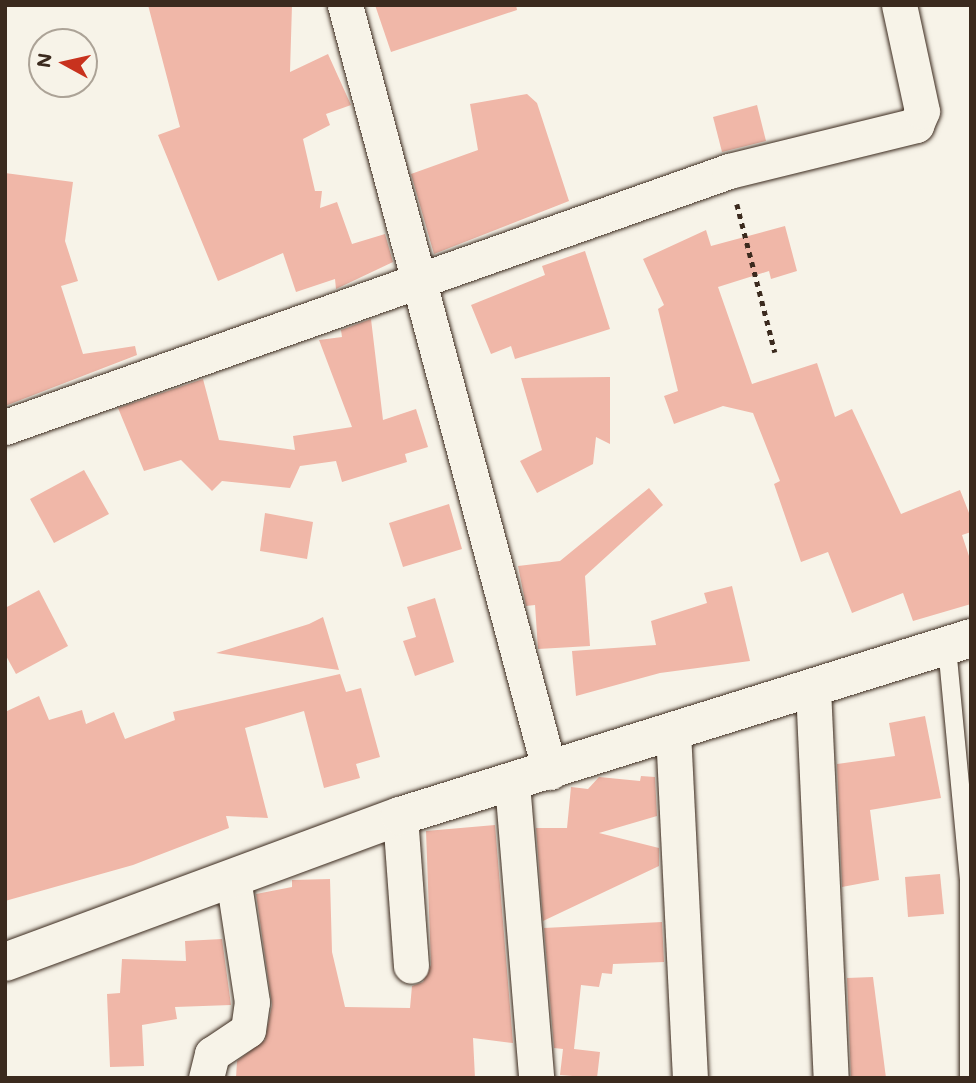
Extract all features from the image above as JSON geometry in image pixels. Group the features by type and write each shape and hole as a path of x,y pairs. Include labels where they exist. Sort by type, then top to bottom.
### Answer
{"street":[{"path":"345,5 550,772"},
{"path":"5,427 416,278 729,171 916,125 921,102 899,5"},
{"path":"5,962 400,816 550,772 673,731 959,643"},
{"path":"813,688 831,1078"},
{"path":"673,731 690,1078"},
{"path":"512,783 536,1078"},
{"path":"400,816 411,966"},
{"path":"206,1078 212,1054 248,1030 251,1012 233,878"}],"lane":[{"path":"959,643 969,880 969,1078"}],"path":[{"path":"729,171 775,352"}],"building":[{"path":"148,5 292,5 290,72 328,54 351,105 326,114 330,125 303,139 315,191 322,191 320,208 337,202 352,244 385,234 393,262 336,289 335,279 296,292 283,253 218,281 158,135 180,127"},
{"path":"375,5 516,5 517,10 391,52"},
{"path":"527,94 537,103 569,201 434,254 411,174 478,150 470,104"},
{"path":"757,105 766,141 722,152 713,117"},
{"path":"5,173 73,182 65,241 78,281 61,286 83,354 135,346 137,355 5,406"},
{"path":"785,226 797,271 771,279 769,271 718,287 752,384 817,363 835,417 852,409 901,514 960,490 971,518 971,532 962,535 971,562 971,604 913,621 903,593 852,613 828,552 801,562 774,484 780,481 753,413 723,406 674,424 664,396 678,391 658,309 664,305 643,259 706,230 711,246"},
{"path":"585,251 610,329 515,359 511,346 491,354 471,305 545,275 542,266"},
{"path":"371,319 383,420 416,409 428,447 405,454 407,462 342,482 336,461 300,466 290,488 222,481 212,491 181,460 144,471 118,408 203,379 219,440 295,450 293,436 352,427 319,340 342,337 341,330"},
{"path":"610,377 610,444 596,437 593,464 537,493 520,461 542,450 521,378"},
{"path":"84,470 109,514 54,543 30,499"},
{"path":"649,488 663,505 585,576 590,646 538,649 535,605 526,606 518,566 560,561"},
{"path":"449,504 462,549 403,567 389,523"},
{"path":"265,513 313,522 307,559 260,551"},
{"path":"732,586 750,661 660,673 576,696 572,651 656,645 651,621 707,603 704,593"},
{"path":"39,590 68,646 16,674 5,654 5,608"},
{"path":"435,598 454,662 415,676 403,641 416,637 407,607"},
{"path":"323,617 339,670 216,653 309,624"},
{"path":"340,674 346,692 361,688 380,757 356,764 360,778 324,788 304,711 245,728 268,818 226,816 229,828 133,865 5,901 5,712 39,696 49,720 82,710 86,724 114,712 125,739 175,720 173,712"},
{"path":"925,716 941,798 870,810 879,880 842,887 837,764 895,756 889,723"},
{"path":"641,776 655,777 657,816 599,833 659,848 659,866 543,921 536,828 567,828 571,787 588,789 599,777 640,781"},
{"path":"495,825 513,1043 473,1038 475,1078 236,1078 237,1061 265,1040 272,1005 256,894 292,887 292,880 330,879 332,952 345,1007 410,1008 412,986 423,982 431,965 426,831"},
{"path":"940,874 944,914 908,917 905,877"},
{"path":"662,922 664,962 613,964 612,974 602,973 599,987 581,985 574,1049 600,1052 597,1078 560,1075 563,1049 554,1048 544,928"},
{"path":"222,939 231,1005 175,1007 177,1019 142,1025 144,1066 110,1067 107,994 120,993 122,959 186,961 185,941"},
{"path":"873,977 886,1078 851,1078 847,978"}]}
